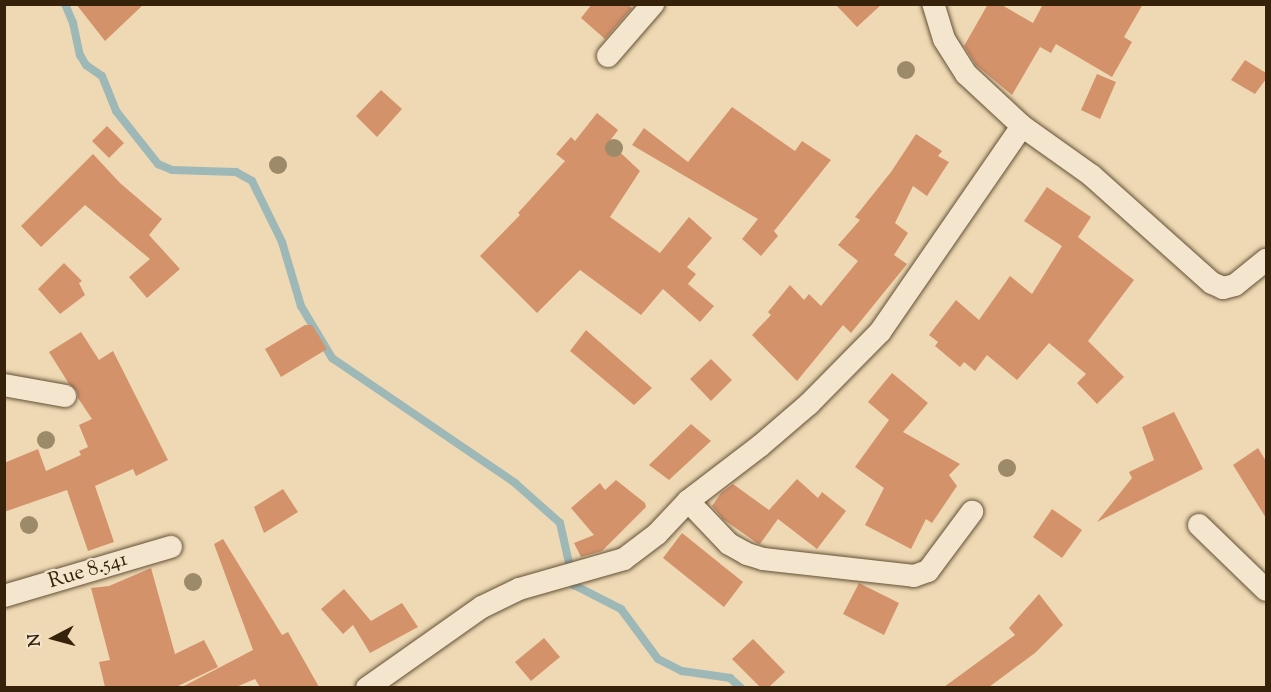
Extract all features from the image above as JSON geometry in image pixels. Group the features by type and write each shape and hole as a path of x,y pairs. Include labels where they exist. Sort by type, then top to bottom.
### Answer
{"street":[{"path":"608,56 653,4"},
{"path":"933,4 944,39 966,74 1022,126 1091,175 1212,283 1223,288 1235,285 1266,260"},
{"path":"367,687 410,660 482,607 519,589 624,559 657,534 688,501 760,446 809,404 880,332 1022,126"},
{"path":"4,385 65,396"},
{"path":"688,501 729,544 747,554 764,559 914,576 928,571 972,512"},
{"path":"1198,525 1266,591"},
{"name":"Rue 8.541","path":"4,596 171,547"}],"building":[{"path":"76,4 144,4 105,41"},
{"path":"592,4 627,4 632,8 605,39 581,18"},
{"path":"835,4 882,4 857,27"},
{"path":"988,4 1000,4 1033,23 1043,4 1143,4 1124,37 1132,42 1112,77 1056,44 1051,53 1040,47 1012,95 976,65 964,46"},
{"path":"1245,60 1266,73 1266,79 1255,94 1231,80"},
{"path":"1097,74 1116,82 1100,119 1081,110"},
{"path":"381,90 402,109 377,137 356,116"},
{"path":"732,107 795,151 802,141 831,160 774,231 778,236 761,256 742,239 758,219 632,145 644,128 688,162"},
{"path":"597,113 618,130 609,142 640,171 610,217 660,253 689,217 712,238 687,267 696,274 688,284 714,306 700,322 663,289 641,315 580,270 537,313 480,256 520,215 518,213 565,161 556,154 571,137 575,141"},
{"path":"107,126 124,143 109,158 92,141"},
{"path":"916,134 942,151 938,156 949,162 927,196 913,186 895,223 908,233 894,255 907,264 851,333 843,325 797,381 752,335 771,315 768,312 790,285 804,300 809,294 821,306 858,261 838,245 860,220 855,217 891,172"},
{"path":"93,154 120,183 162,219 149,235 180,269 147,298 129,277 150,259 85,205 41,247 21,226"},
{"path":"1047,187 1091,217 1078,237 1134,280 1088,341 1124,377 1097,404 1077,383 1086,374 1049,343 1017,380 987,355 975,371 964,362 960,367 935,346 938,342 929,335 956,300 979,320 1010,276 1032,294 1062,246 1024,221"},
{"path":"64,263 82,281 79,283 85,295 60,314 38,289"},
{"path":"305,325 312,325 327,349 281,377 265,349"},
{"path":"586,330 652,388 634,405 570,351"},
{"path":"81,332 99,360 113,351 168,460 136,476 133,469 95,486 114,542 88,551 67,490 4,512 4,463 38,449 46,471 81,455 79,451 88,447 79,425 92,419 78,398 77,391 69,384 49,352"},
{"path":"711,359 732,380 711,401 690,379"},
{"path":"892,373 928,403 903,432 960,464 949,475 957,486 932,523 926,519 911,549 865,525 884,488 855,467 889,420 868,402"},
{"path":"1174,412 1203,469 1097,522 1132,478 1129,472 1154,460 1142,427"},
{"path":"691,424 711,441 669,480 649,465"},
{"path":"1258,448 1266,461 1266,518 1233,465"},
{"path":"797,479 818,498 822,492 846,511 817,549 778,519 760,544 757,543 723,519 712,506 721,493 733,484 769,510"},
{"path":"616,480 645,503 646,507 602,551 581,557 574,543 594,535 571,508 600,483 605,490"},
{"path":"283,489 298,512 264,533 254,507"},
{"path":"1052,509 1082,530 1062,558 1033,537"},
{"path":"682,533 743,582 724,607 663,558"},
{"path":"223,539 282,635 288,632 319,687 260,687 255,679 236,687 182,687 253,650 214,544"},
{"path":"151,568 175,654 204,640 218,667 176,687 105,687 99,662 110,660 91,588 109,586"},
{"path":"859,583 899,603 884,635 843,614"},
{"path":"344,589 371,621 402,603 418,627 370,653 353,625 343,634 321,609"},
{"path":"1039,594 1063,625 1035,653 989,687 944,687 1015,635 1009,628"},
{"path":"544,638 560,657 531,681 515,662"},
{"path":"753,639 785,672 769,687 760,687 732,659"}],"waterway":[{"path":"65,4 73,23 80,55 86,65 102,76 116,111 158,164 172,170 236,172 252,181 282,242 301,306 332,358 515,483 560,523 574,585 621,609 658,659 682,671 730,678 741,688"}]}
